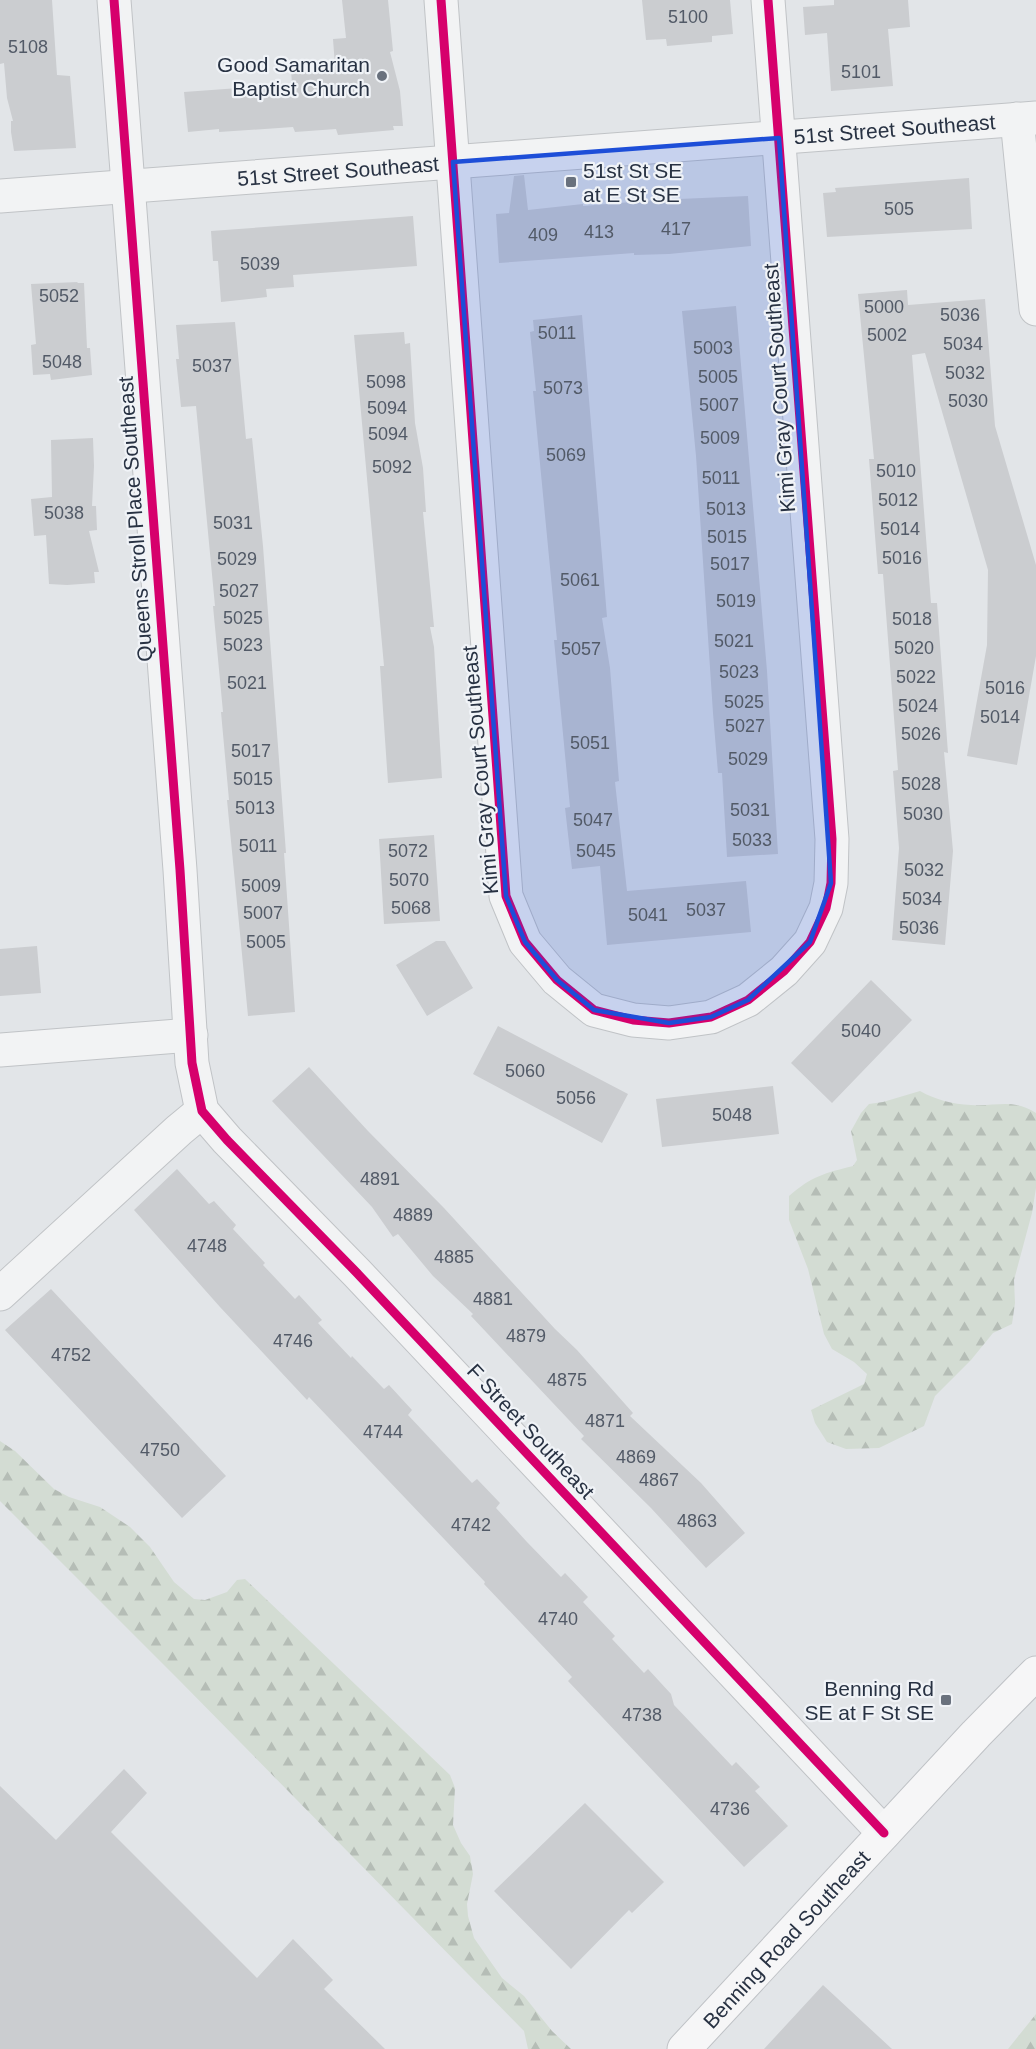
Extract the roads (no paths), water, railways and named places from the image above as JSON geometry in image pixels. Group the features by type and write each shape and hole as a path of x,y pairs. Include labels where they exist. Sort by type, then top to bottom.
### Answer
{"main road":[{"name":"Benning Road Southeast","path":"684,2049 1036,1673"}],"street":[{"name":"Queens Stroll Place Southeast","path":"114,0 191,1035"},
{"name":"Kimi Gray Court Southeast","path":"441,0 506,896 525,942 557,980 594,1010 633,1020 669,1023 711,1017 748,1000 784,971 810,942 826,908 831,883 832,839 779,138"},
{"path":"768,0 779,138"},
{"name":"51st Street Southeast","path":"0,196 1026,118"},
{"path":"1026,118 1036,309"},
{"path":"0,1050 191,1035"},
{"name":"F Street Southeast","path":"191,1035 192,1063 202,1112 226,1140 357,1273 884,1833"},
{"path":"0,1294 178,1130 202,1112"}],"place":[{"name":"Good Samaritan Baptist Church","path":"382,76"},
{"name":"51st St SE at E St SE","path":"571,182"},
{"name":"Benning Rd SE at F St SE","path":"946,1700"}]}
